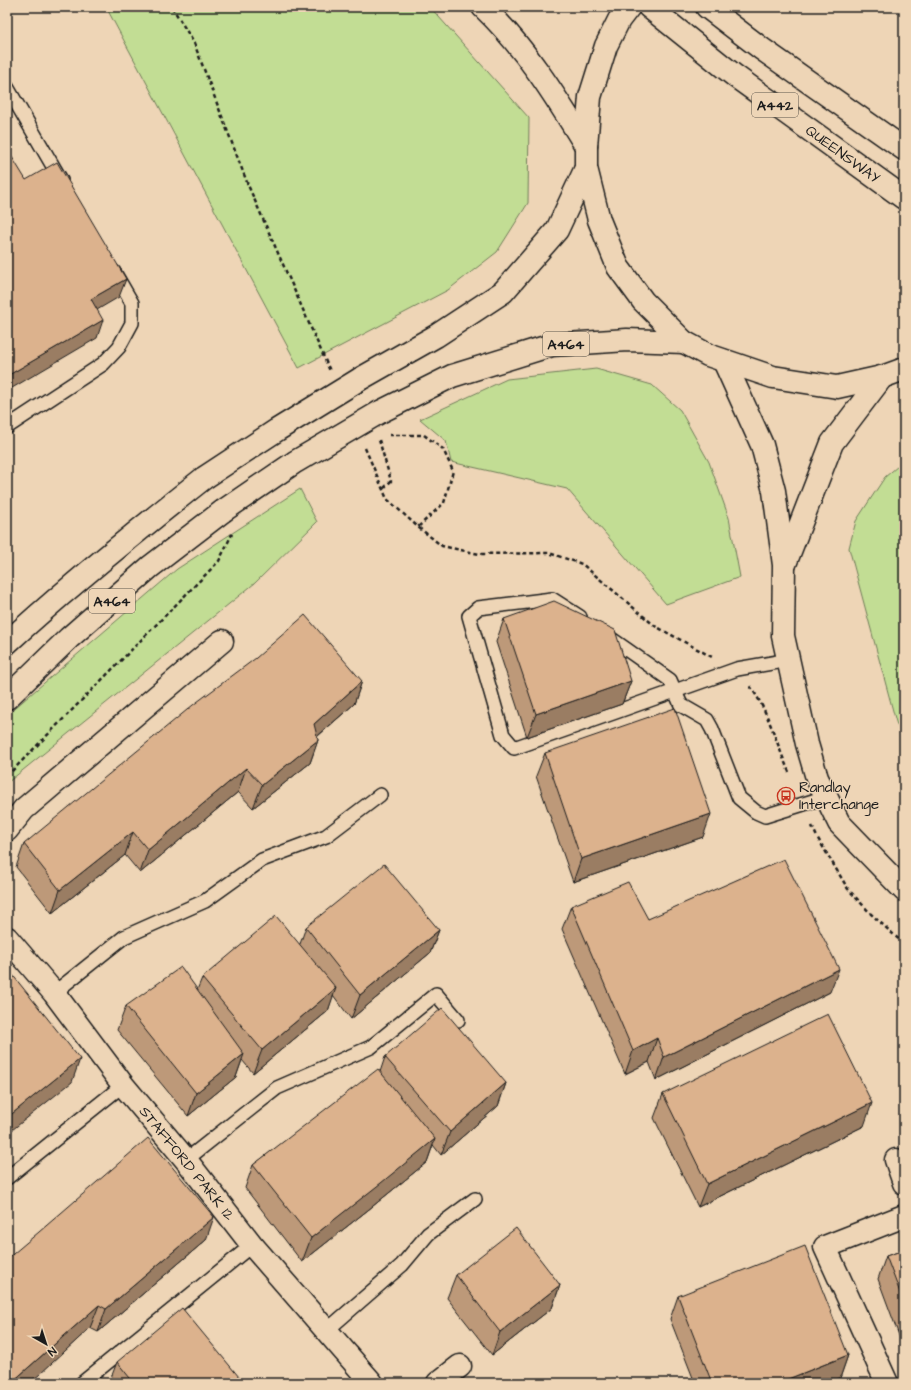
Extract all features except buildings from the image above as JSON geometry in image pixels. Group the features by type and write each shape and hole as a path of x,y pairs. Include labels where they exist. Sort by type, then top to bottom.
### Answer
{"main road":[{"path":"483,7 530,60 586,146"},
{"path":"629,7 619,20 606,46 590,97 586,146 586,168 598,220 618,267 643,301 684,342 708,355 773,377 837,387 882,377 904,369"},
{"name":"QUEENSWAY","path":"649,7 735,76 904,198"},
{"name":"A442","path":"708,7 762,49 904,150"},
{"name":"A464","path":"7,643 42,610 123,542 204,478 277,430 360,379 436,336 503,292 557,230 586,168"},
{"name":"A464","path":"7,698 70,638 150,567 229,520 295,462 380,412 452,376 552,345 627,340 684,342"},
{"path":"724,361 762,445 774,491 784,565 783,636 816,778 839,823 904,890"},
{"path":"784,565 832,443 882,377"},
{"path":"7,830 24,809 222,641"},
{"name":"STAFFORD PARK 12","path":"7,938 54,993 123,1085 186,1160 252,1245 372,1383"},
{"path":"896,1160 904,1183"},
{"path":"887,1383 825,1247 904,1216"},
{"path":"438,1383 460,1366"}],"lane":[{"path":"7,87 66,188"},
{"path":"7,427 103,364 119,347 132,323 132,302 109,262"},
{"path":"789,660 737,669 676,692 514,748 503,735 469,616 478,608 552,599 565,606 670,680 676,692 681,705 707,720 712,729 739,798 756,812 765,816 826,797"},
{"path":"54,993 124,937 204,901 262,860 326,836 380,795"},
{"path":"186,1160 277,1088 371,1047 436,994 458,1020"},
{"path":"7,1178 123,1085"},
{"path":"326,1331 402,1265 428,1234 475,1199"},
{"path":"82,1383 252,1245"}],"path":[{"path":"387,434 424,435 443,449 453,471 444,504 418,528"},
{"path":"379,439 391,481 383,490"},
{"path":"7,776 219,561 229,520"}],"green space":[{"path":"106,7 430,7 529,118 528,203 497,252 448,290 299,368"},
{"path":"596,369 652,385 680,410 709,462 729,518 740,577 666,604 567,489 451,462 446,441 420,419 507,379"},
{"path":"904,461 904,740 896,722 849,548 856,521 885,477"},
{"path":"300,489 317,522 255,583 7,783 7,716 177,569"}],"place":[{"name":"Randlay Interchange","path":"786,796"}]}
